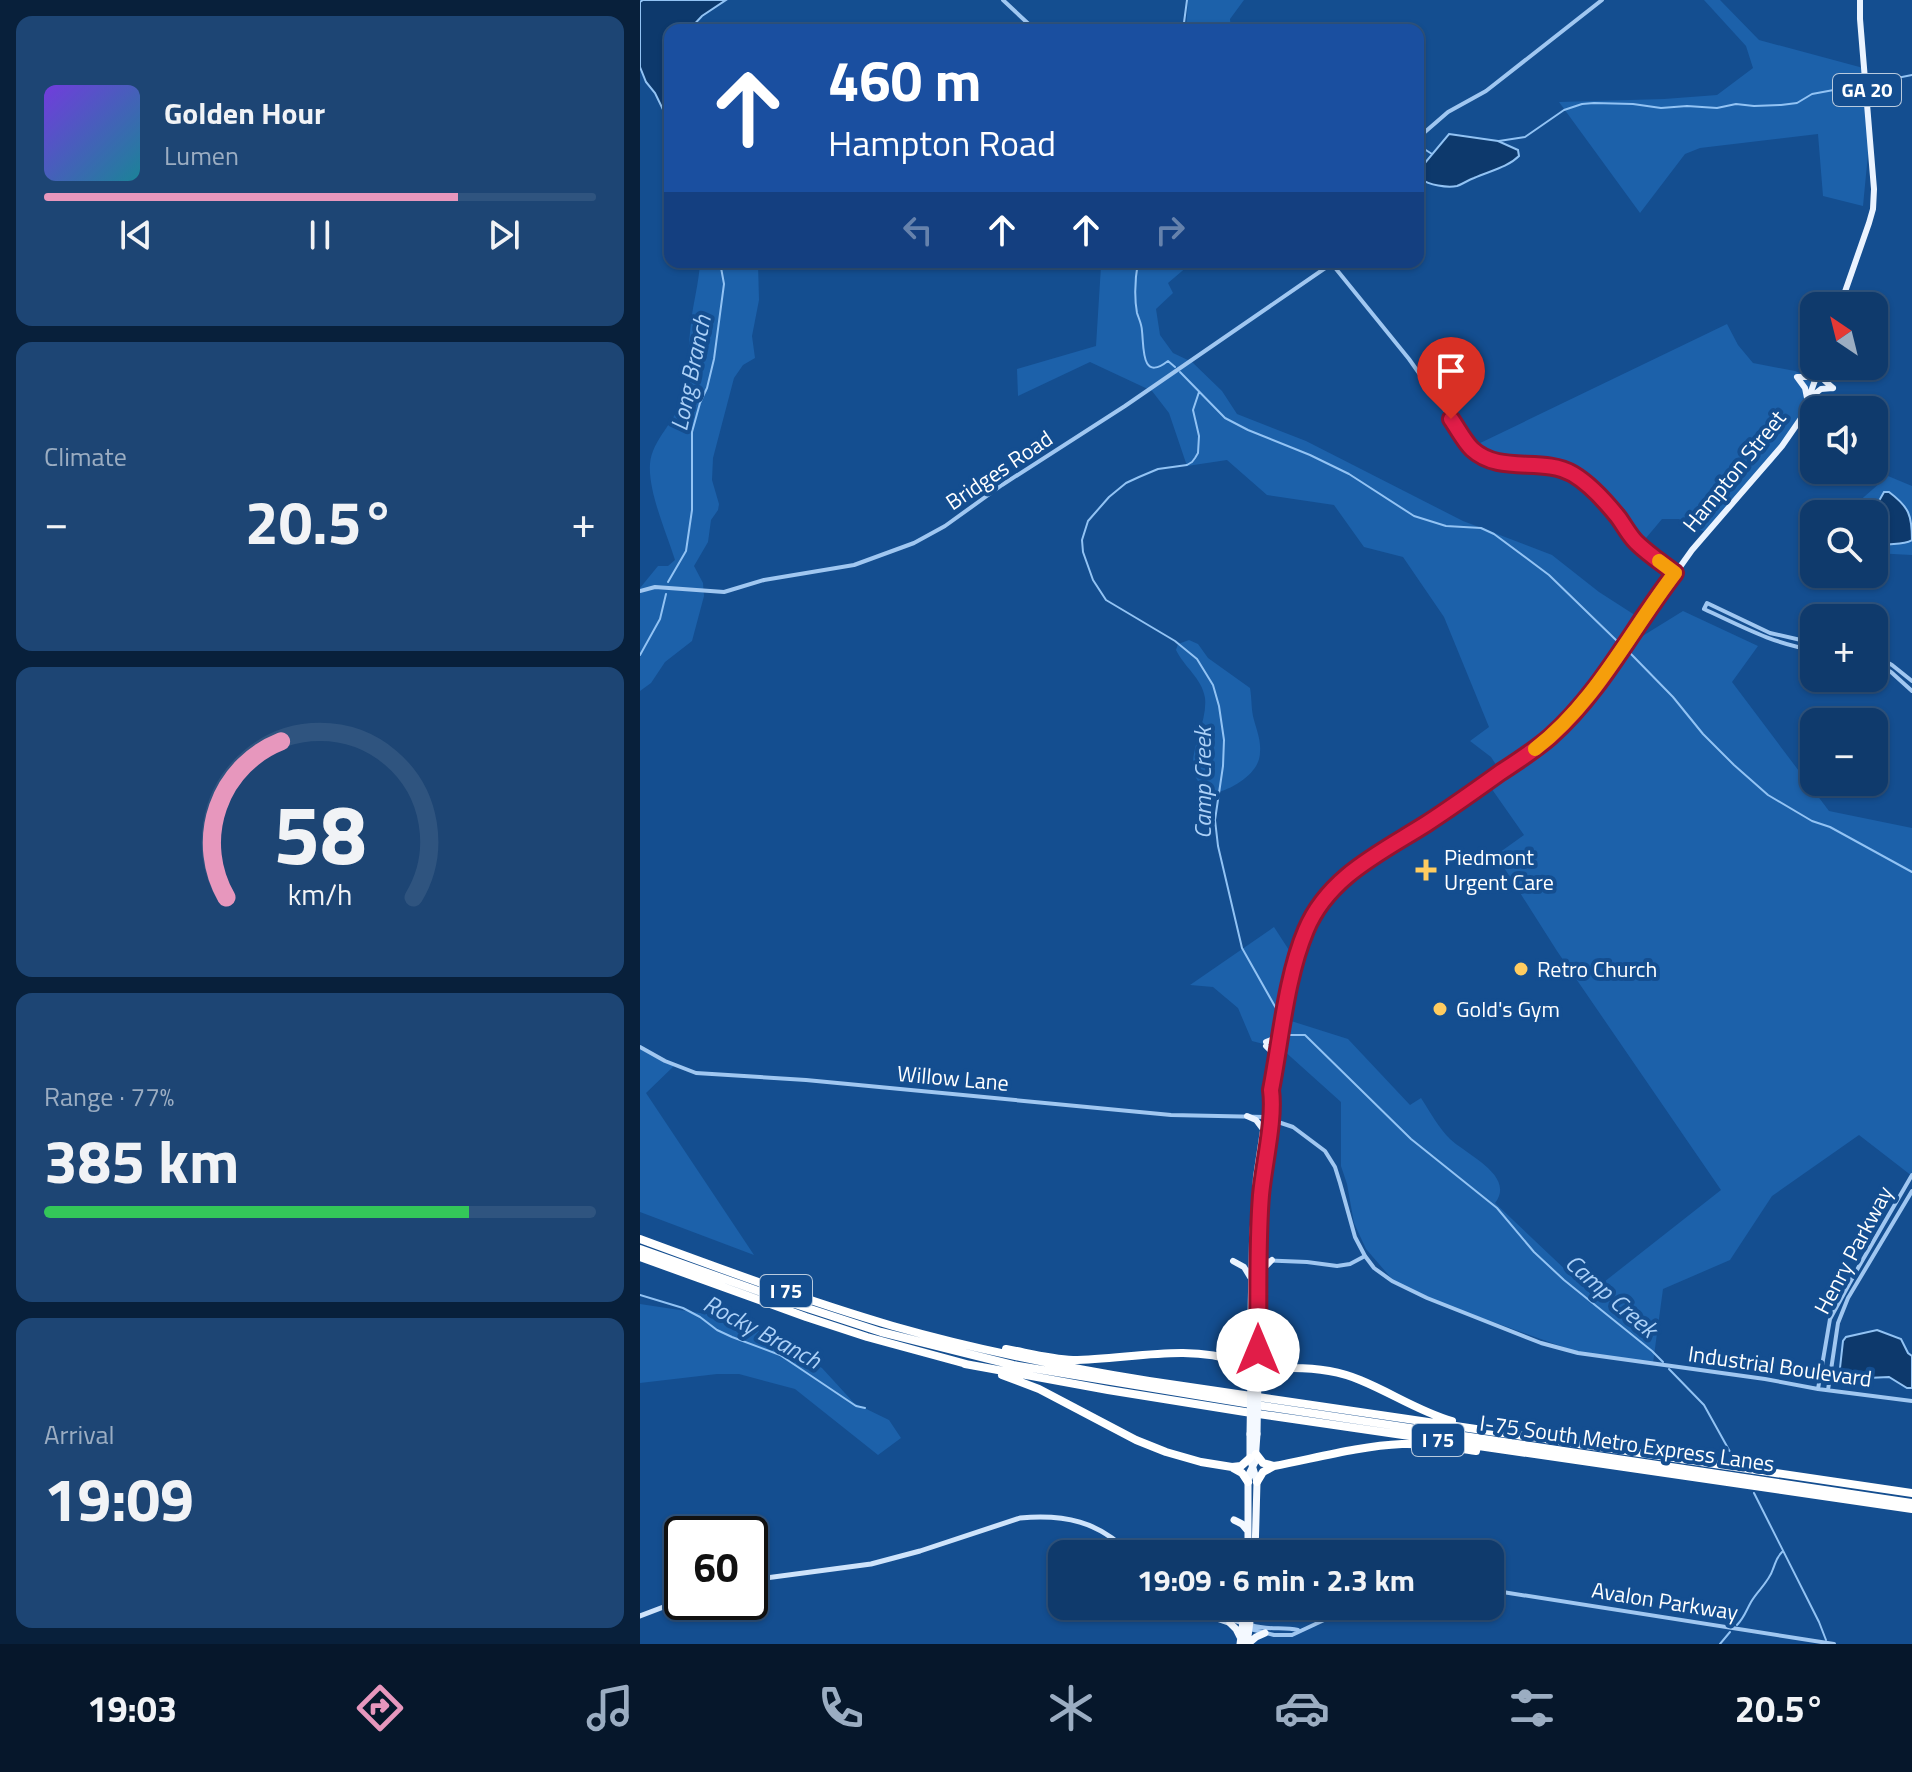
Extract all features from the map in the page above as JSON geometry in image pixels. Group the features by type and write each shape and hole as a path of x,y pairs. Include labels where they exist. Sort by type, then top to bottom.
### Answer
{"highway":[{"name":"I 75","path":"640,1239 814,1302 934,1337 1071,1368 1912,1493"},
{"name":"I-75 South Metro Express Lanes","path":"640,1249 881,1332 1013,1365 1912,1506"},
{"name":"I 75","path":"640,1257 818,1321 965,1364 1123,1393 1912,1506"},
{"path":"934,1337 1073,1360 1178,1353 1206,1355 1244,1365 1254,1374 1253,1460 1249,1474 1254,1540"},
{"path":"1232,1360 1243,1353 1250,1343"},
{"path":"1258,1350 1264,1360 1276,1367"},
{"path":"965,1364 1039,1389 1152,1447 1185,1458 1232,1467 1253,1460 1274,1466"},
{"path":"1254,1374 1276,1367 1322,1370 1349,1376 1424,1412 1468,1428"},
{"path":"1248,1540 1252,1482 1274,1466 1378,1446 1411,1444 1560,1457"},
{"path":"1232,1467 1252,1482"},
{"path":"1248,1511 1234,1520 1248,1531"},
{"path":"1245,1620 1246,1626"},
{"path":"1244,1643 1248,1620"},
{"path":"1229,1621 1244,1643"},
{"path":"1244,1643 1265,1633"}],"main road":[{"name":"GA 20","path":"1845,292 1873,209 1860,0"},
{"path":"1800,377 1797,377 1805,388 1806,396"},
{"path":"1813,396 1821,389 1833,388 1825,380"},
{"name":"Hampton Street","path":"1268,1118 1276,1061 1301,944 1312,918 1327,895 1349,874 1462,800 1552,735 1589,696 1675,573 1782,446 1800,420"},
{"path":"1276,1061 1266,1044 1282,1032"},
{"path":"1255,1361 1250,1343 1254,1196 1263,1130 1273,1104 1271,1090"},
{"path":"1247,1116 1256,1120 1263,1130"},
{"path":"1254,1374 1258,1350 1261,1199 1268,1118"},
{"path":"1259,1274 1272,1260"},
{"path":"1233,1261 1244,1267 1251,1279"},
{"path":"768,1578 849,1568 920,1551 1020,1518 1064,1517 1089,1524 1113,1540"},
{"path":"640,1616 664,1607"},
{"path":"1225,1620 1246,1626"}],"street":[{"path":"1003,0 1029,24"},
{"path":"1424,133 1448,112 1486,91 1602,0"},
{"name":"Bridges Road","path":"640,591 655,587 724,592 764,580 854,565 914,543 945,526 1002,485 1125,406 1325,268"},
{"path":"1336,268 1409,359 1472,448 1492,461 1550,466 1575,475 1599,495 1636,543 1675,573"},
{"path":"1800,641 1770,633 1707,603 1704,609 1766,638 1800,648"},
{"path":"1888,663 1912,681"},
{"path":"1888,670 1912,691"},
{"name":"Willow Lane","path":"640,1047 696,1073 806,1080 1171,1115 1268,1118"},
{"name":"Industrial Boulevard","path":"1268,1118 1293,1127 1325,1151 1335,1167 1355,1237 1365,1256 1381,1274 1402,1287 1541,1343 1578,1353 1912,1401"},
{"name":"Henry Parkway","path":"1818,1389 1830,1319 1912,1175"},
{"name":"Henry Parkway","path":"1828,1390 1838,1323 1848,1298 1912,1191"},
{"path":"1259,1260 1337,1266 1350,1264 1365,1256"},
{"name":"Avalon Parkway","path":"1504,1592 1834,1644"},
{"path":"1246,1626 1265,1633 1287,1635 1324,1620"},
{"path":"1246,1626 1300,1631"}],"shaded area":[{"path":"726,0 695,24 664,24 664,112 640,67 640,2"},
{"path":"1188,0 1244,0 1230,19 1230,24 1186,24"},
{"path":"1704,0 1720,0 1759,40 1867,69 1870,133 1863,206 1823,196 1818,134 1700,148 1685,154 1640,213 1559,102 1717,95 1753,68 1746,46"},
{"path":"1449,134 1498,141 1518,150 1519,156 1503,166 1448,187 1424,181 1424,164"},
{"path":"699,268 758,268 759,300 752,336 755,358 743,365 734,378 713,458 712,480 719,504 711,520 708,542 694,566 703,583 704,596 692,641 665,662 651,683 640,691 640,588 658,566 668,566 675,560 655,500 650,464 655,447 682,398"},
{"path":"1101,268 1186,268 1168,283 1173,293 1156,309 1160,335 1173,353 1192,362 1222,391 1237,414 1306,441 1463,521 1552,555 1599,592 1641,619 1628,645 1683,611 1758,646 1732,682 1800,772 1800,796 1818,796 1829,811 1912,828 1912,1176 1859,1135 1772,1196 1730,1260 1663,1289 1653,1363 1577,1352 1421,1296 1392,1279 1366,1249 1354,1223 1341,1166 1341,1102 1282,1049 1252,1041 1238,1008 1213,987 1190,985 1274,927 1298,964 1288,1020 1348,1039 1410,1105 1421,1098 1450,1139 1494,1175 1500,1193 1495,1203 1590,1293 1721,1190 1557,951 1496,855 1524,835 1489,785 1502,774 1491,757 1470,741 1489,727 1444,617 1403,557 1364,547 1334,505 1267,495 1227,460 1187,466 1169,413 1152,391 1090,362 1018,396 1017,369 1096,346"},
{"path":"1727,324 1738,345 1753,363 1795,371 1800,373 1800,380 1816,380 1810,396 1800,396 1798,427 1772,463 1705,532 1679,519 1662,519 1641,544 1559,467 1488,463 1476,445"},
{"path":"1888,476 1912,486 1912,555 1888,554 1888,500 1860,500 1879,484 1888,484"},
{"path":"1884,492 1889,492 1901,502 1910,518 1912,540 1888,544 1888,500 1880,500"},
{"path":"1189,640 1198,644 1208,658 1250,688 1260,748 1259,760 1251,773 1238,783 1216,793 1202,785 1195,776 1194,752 1205,711 1205,698 1200,684 1176,650 1178,644"},
{"path":"640,1049 676,1064 646,1093 754,1255 640,1212"},
{"path":"640,1304 739,1319 822,1368 854,1403 889,1420 901,1438 878,1455 795,1389 739,1374 640,1383"},
{"path":"1877,1330 1901,1339 1912,1356 1912,1388 1889,1377 1867,1378 1840,1368 1846,1337"}],"waterway":[{"name":"Camp Creek","path":"1184,24 1187,0"},
{"path":"1873,81 1876,78 1887,80 1912,75"},
{"path":"1499,141 1525,137 1564,110 1582,104 1633,104 1661,108 1781,105 1797,103 1812,94 1862,82"},
{"path":"1424,149 1432,154"},
{"name":"Long Branch","path":"668,582 686,551 692,510 692,432 714,359 724,284 721,268"},
{"name":"Camp Creek","path":"1137,268 1135,300 1146,360 1153,368 1168,361 1175,367"},
{"path":"1180,372 1225,418 1349,474 1414,516 1446,526 1481,528 1494,534 1549,575 1617,641"},
{"name":"Camp Creek","path":"1199,392 1193,410 1199,436 1195,458 1187,465 1158,469 1139,477 1109,497 1088,521 1082,540 1083,552 1093,580 1106,600 1175,641 1197,659 1213,685 1224,740 1215,820 1218,846 1242,948 1277,1010 1276,1029"},
{"name":"Long Branch","path":"640,655 660,619 666,594"},
{"path":"1631,654 1673,697 1703,734 1768,795 1912,872"},
{"name":"Camp Creek","path":"1289,1035 1305,1035 1411,1139 1497,1208 1534,1252 1564,1280 1663,1362"},
{"name":"Rocky Branch","path":"640,1295 683,1308 717,1330 780,1355 856,1406 865,1408"},
{"name":"Camp Creek","path":"1669,1369 1704,1405 1734,1459"},
{"name":"Camp Creek","path":"1754,1493 1826,1640"},
{"path":"1737,1625 1769,1578 1782,1552"},
{"path":"1720,1644 1730,1632"}],"slow traffic":[{"path":"1535,749 1569,719 1589,696 1675,573 1659,561"}],"place":[{"name":"Piedmont Urgent Care","path":"1426,870"},
{"name":"Retro Church","path":"1521,969"},
{"name":"Gold's Gym","path":"1440,1009"}],"route":[{"path":"1258,1350 1260,1219 1263,1171 1273,1104 1271,1090 1295,969 1312,918 1327,895 1349,874 1466,798 1561,727 1589,696 1675,573 1636,543 1599,495 1575,475 1550,466 1492,461 1472,448 1451,419"}]}
